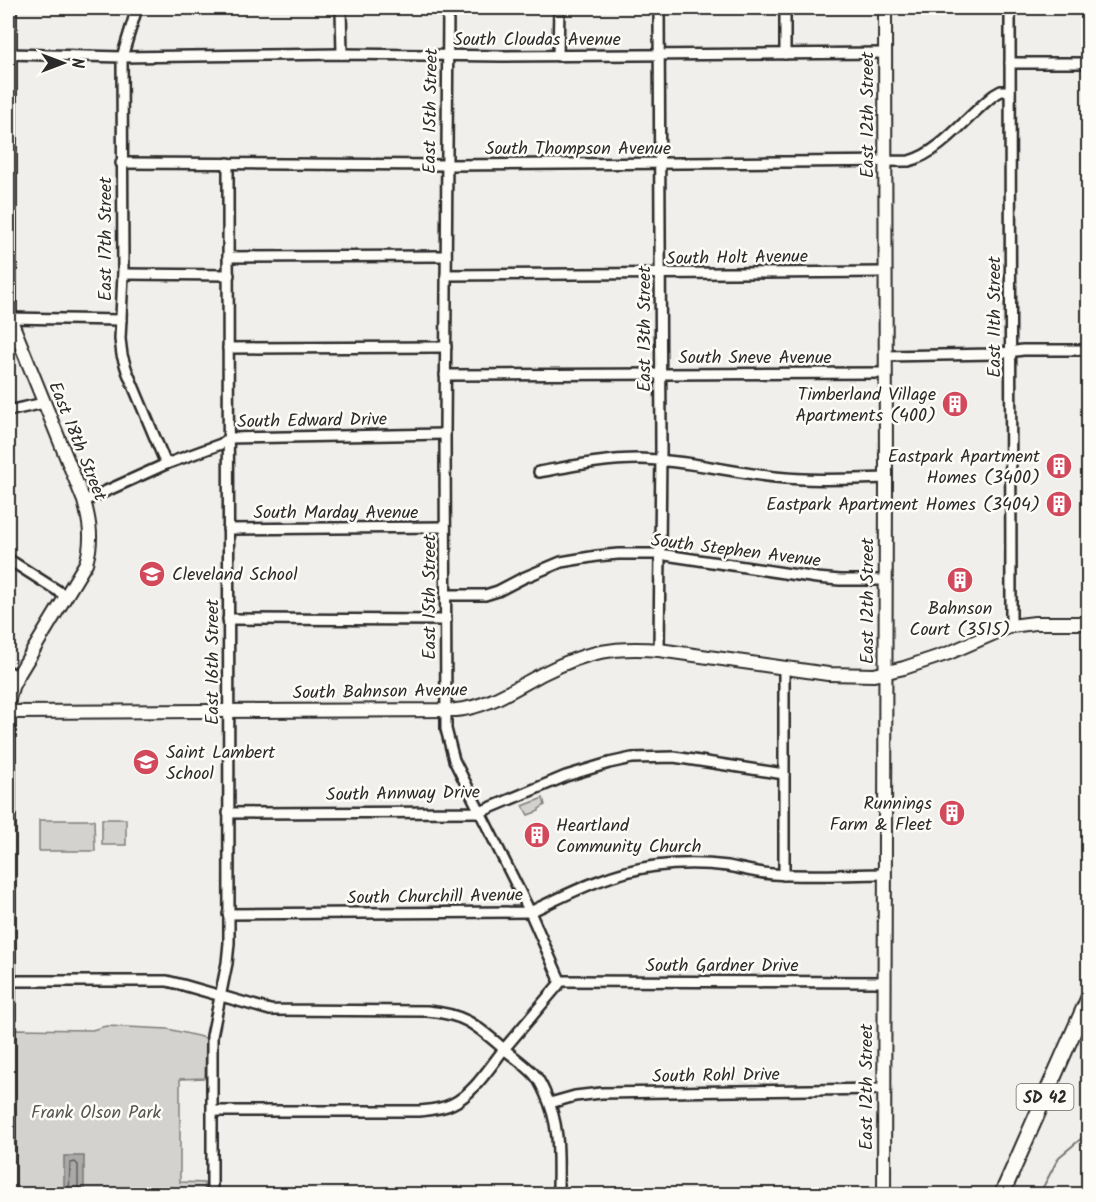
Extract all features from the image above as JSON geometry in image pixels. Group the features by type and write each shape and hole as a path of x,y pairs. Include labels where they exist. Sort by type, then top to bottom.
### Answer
{"main road":[{"name":"SD 42","path":"1002,1194 1089,999"}],"street":[{"name":"East 18th Street","path":"9,1194 8,712 12,674 86,563 90,552 91,530 84,501 9,318 10,8"},
{"name":"East 17th Street","path":"137,8 122,57 123,274 120,339 124,363 166,464"},
{"path":"341,8 342,54"},
{"name":"East 15th Street","path":"447,8 446,729 452,753 530,912 559,976 559,981"},
{"path":"558,56 559,8"},
{"name":"East 13th Street","path":"659,8 661,460 659,650"},
{"path":"785,8 785,54"},
{"name":"East 12th Street","path":"884,1194 885,8"},
{"name":"East 11th Street","path":"1010,8 1011,626"},
{"name":"South Cloudas Avenue","path":"10,54 122,57 342,54 558,56 885,53"},
{"path":"1010,63 1089,63"},
{"name":"South Thompson Avenue","path":"122,163 446,165 909,161 919,159 932,151 994,95 1001,91 1010,91"},
{"name":"East 16th Street","path":"212,1194 212,1036 229,943 228,164"},
{"path":"228,257 446,256"},
{"name":"South Holt Avenue","path":"446,275 885,272"},
{"path":"123,274 229,275"},
{"path":"9,318 121,320"},
{"path":"228,348 446,347"},
{"path":"885,356 995,354 1023,350 1089,350"},
{"name":"South Sneve Avenue","path":"446,375 885,373"},
{"path":"8,411 44,403"},
{"name":"South Edward Drive","path":"84,501 166,464 220,444 229,438 445,434"},
{"path":"539,472 615,460 661,460 796,479 886,478"},
{"name":"South Marday Avenue","path":"228,529 445,527"},
{"name":"South Stephen Avenue","path":"446,595 485,595 561,562 597,555 659,554 817,578 885,580"},
{"path":"8,559 66,596"},
{"path":"228,619 446,620"},
{"name":"South Bahnson Avenue","path":"8,712 468,709 486,704 572,660 593,653 626,648 659,650 843,675 874,675 885,674 963,648 1011,626 1035,623 1089,623"},
{"path":"784,667 784,875"},
{"name":"South Annway Drive","path":"228,813 480,812 566,776 609,762 632,758 675,757 784,774"},
{"name":"South Churchill Avenue","path":"228,914 530,912 601,879 653,866 705,864 784,875 884,874"},
{"path":"9,981 167,981 270,1010 427,1011 441,1012 467,1020 534,1074 541,1083 555,1116 558,1136 558,1194"},
{"path":"212,1111 419,1111 451,1105 469,1092 559,981"},
{"name":"South Gardner Drive","path":"559,981 884,982"},
{"name":"South Rohl Drive","path":"550,1102 601,1093 884,1089"}],"green space":[{"path":"543,798 545,805 539,811 528,815 523,806"},
{"path":"102,819 126,819 126,845 102,845"},
{"path":"39,820 94,820 95,851 39,851"},
{"name":"Frank Olson Park","path":"106,1026 168,1029 206,1038 205,1078 180,1079 180,1182 204,1183 204,1194 8,1194 15,1029 92,1030"}],"water":[{"path":"64,1156 84,1156 84,1194 64,1194"}],"waterway":[{"path":"1041,1191 1059,1157 1088,1133"}],"place":[{"name":"Timberland Village Apartments (400)","path":"955,404"},
{"name":"Eastpark Apartment Homes (3400)","path":"1059,466"},
{"name":"Eastpark Apartment Homes (3404)","path":"1059,504"},
{"name":"Cleveland School","path":"152,574"},
{"name":"Bahnson Court (3515)","path":"960,580"},
{"name":"Saint Lambert School","path":"146,762"},
{"name":"Runnings Farm & Fleet","path":"952,813"},
{"name":"Heartland Community Church","path":"537,835"}]}
